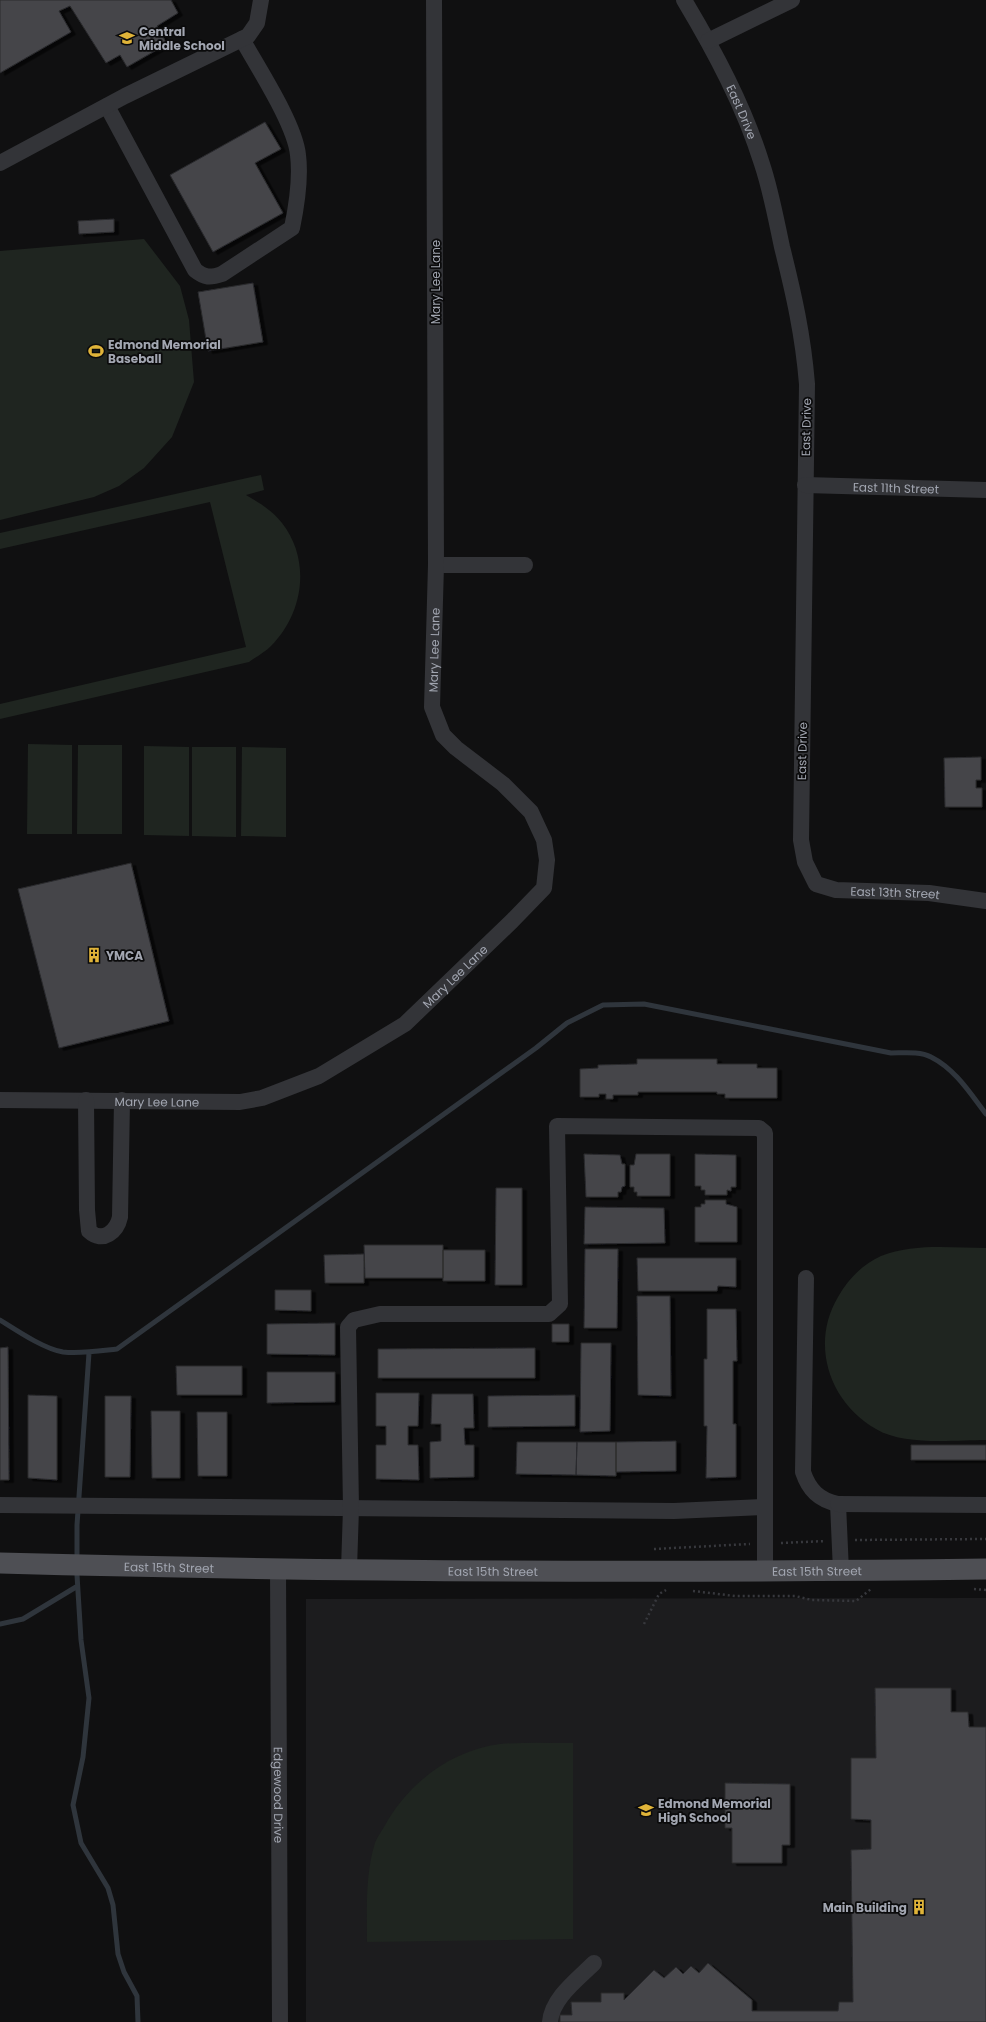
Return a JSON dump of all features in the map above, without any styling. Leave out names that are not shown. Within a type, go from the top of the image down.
[{"type":"main road","name":"East 15th Street","points":[[0,1563],[349,1569],[842,1571],[986,1569]]},
{"type":"street","points":[[0,163],[107,106],[248,36],[257,23],[261,0]]},
{"type":"street","name":"Mary Lee Lane","points":[[0,1100],[240,1102],[262,1098],[319,1076],[404,1024],[512,921],[544,888],[547,860],[544,840],[531,812],[503,784],[456,748],[443,735],[432,707],[436,565],[434,0]]},
{"type":"street","name":"East Drive","points":[[684,0],[708,41],[744,114],[762,164],[796,299],[803,340],[807,384],[801,840],[805,862],[811,875]]},
{"type":"street","points":[[708,41],[792,0]]},
{"type":"street","points":[[107,106],[195,270],[203,276],[212,277],[222,274],[292,228],[298,202],[298,154],[290,127],[242,39]]},
{"type":"street","name":"East 11th Street","points":[[805,486],[986,490]]},
{"type":"street","points":[[436,565],[525,565]]},
{"type":"street","name":"East 13th Street","points":[[811,875],[816,884],[836,890],[929,893],[986,901]]},
{"type":"street","points":[[86,1100],[87,1210],[89,1231],[93,1235],[104,1237],[112,1233],[118,1226],[120,1217],[122,1100]]},
{"type":"street","points":[[349,1569],[351,1508],[348,1327],[354,1320],[380,1314],[549,1314],[560,1304],[557,1126],[759,1128],[765,1133],[763,1507],[765,1571]]},
{"type":"street","points":[[806,1278],[803,1472],[812,1491],[824,1501],[838,1504],[986,1504]]},
{"type":"street","points":[[838,1504],[842,1571]]},
{"type":"street","points":[[0,1505],[674,1511],[763,1507]]},
{"type":"street","name":"Edgewood Drive","points":[[278,1568],[280,2022]]},
{"type":"street","points":[[550,2022],[551,2012],[566,1990],[594,1963]]},
{"type":"path","points":[[654,1549],[840,1540],[986,1539]]},
{"type":"path","points":[[644,1624],[659,1594],[672,1588]]},
{"type":"path","points":[[690,1591],[734,1596],[795,1596],[812,1600],[856,1601],[870,1590],[878,1588]]},
{"type":"path","points":[[967,1588],[986,1590]]},
{"type":"shaded area","name":"Edmond Memorial Baseball","points":[[144,239],[180,286],[189,320],[194,382],[172,437],[144,468],[119,486],[94,497],[0,520],[0,251]]},
{"type":"shaded area","points":[[261,475],[264,490],[246,495],[270,511],[282,523],[291,538],[297,553],[300,569],[300,586],[297,602],[291,618],[282,633],[271,646],[249,662],[0,719],[0,704],[246,647],[210,502],[0,549],[0,533]]},
{"type":"shaded area","points":[[28,744],[72,745],[72,834],[27,834]]},
{"type":"shaded area","points":[[78,745],[122,745],[122,834],[77,834]]},
{"type":"shaded area","points":[[144,746],[189,747],[189,836],[144,835]]},
{"type":"shaded area","points":[[192,747],[236,747],[236,837],[192,836]]},
{"type":"shaded area","points":[[242,747],[286,748],[286,837],[241,836]]},
{"type":"shaded area","points":[[933,1247],[986,1248],[986,1440],[915,1440],[900,1438],[876,1429],[860,1418],[846,1404],[836,1388],[829,1370],[825,1352],[826,1334],[830,1315],[842,1290],[851,1278],[868,1263],[881,1256],[894,1252],[907,1249]]},
{"type":"shaded area","name":"Edmond Memorial High School","points":[[986,1598],[986,2022],[306,2022],[306,1599]]},
{"type":"shaded area","points":[[509,1743],[573,1743],[573,1939],[367,1942],[368,1880],[375,1843],[394,1811],[418,1783],[432,1772],[464,1753],[482,1748]]},
{"type":"building","name":"Central Middle School","points":[[0,0],[171,0],[178,13],[157,26],[167,44],[127,67],[120,55],[106,63],[70,6],[59,11],[71,32],[0,73]]},
{"type":"building","points":[[265,122],[281,149],[255,163],[283,213],[213,252],[170,175]]},
{"type":"building","points":[[114,219],[114,232],[79,234],[78,221]]},
{"type":"building","points":[[253,283],[263,342],[208,351],[198,292]]},
{"type":"building","points":[[981,757],[981,780],[976,780],[976,788],[982,788],[982,807],[945,807],[944,758]]},
{"type":"building","name":"YMCA","points":[[131,863],[169,1021],[59,1048],[18,889]]},
{"type":"building","points":[[637,1059],[717,1059],[717,1064],[757,1064],[757,1068],[777,1068],[777,1098],[725,1098],[725,1094],[717,1094],[717,1092],[638,1092],[638,1095],[613,1095],[613,1099],[606,1099],[606,1094],[599,1094],[599,1097],[580,1097],[580,1069],[598,1068],[598,1065],[637,1064]]},
{"type":"building","points":[[584,1154],[620,1155],[622,1164],[625,1164],[625,1186],[622,1187],[621,1192],[618,1192],[618,1197],[586,1197]]},
{"type":"building","points":[[636,1154],[670,1154],[670,1196],[637,1196],[637,1192],[634,1192],[634,1187],[630,1187],[630,1165],[634,1165]]},
{"type":"building","points":[[695,1154],[736,1155],[736,1187],[731,1187],[731,1191],[727,1190],[727,1195],[705,1195],[705,1190],[701,1190],[701,1186],[695,1186]]},
{"type":"building","points":[[496,1188],[522,1188],[522,1285],[495,1285]]},
{"type":"building","points":[[705,1200],[726,1200],[726,1204],[737,1207],[737,1242],[695,1242],[695,1207],[701,1207],[701,1204],[705,1204]]},
{"type":"building","points":[[585,1207],[664,1208],[665,1243],[584,1244]]},
{"type":"building","points":[[364,1245],[443,1245],[443,1278],[365,1278]]},
{"type":"building","points":[[585,1249],[618,1249],[617,1328],[584,1328]]},
{"type":"building","points":[[443,1250],[485,1250],[485,1281],[443,1281]]},
{"type":"building","points":[[364,1254],[364,1283],[325,1283],[324,1255]]},
{"type":"building","points":[[637,1258],[736,1258],[736,1287],[718,1286],[717,1291],[638,1291]]},
{"type":"building","points":[[275,1290],[311,1290],[311,1311],[275,1310]]},
{"type":"building","points":[[637,1296],[670,1296],[671,1396],[638,1395]]},
{"type":"building","points":[[707,1309],[736,1309],[737,1361],[733,1361],[733,1424],[736,1424],[736,1477],[706,1478],[707,1426],[704,1426],[704,1359],[707,1359]]},
{"type":"building","points":[[335,1323],[335,1355],[267,1354],[267,1324]]},
{"type":"building","points":[[552,1324],[569,1324],[569,1342],[552,1342]]},
{"type":"building","points":[[581,1343],[611,1343],[610,1431],[580,1432]]},
{"type":"building","points":[[8,1347],[9,1480],[0,1480],[0,1348]]},
{"type":"building","points":[[535,1348],[535,1378],[378,1378],[378,1349]]},
{"type":"building","points":[[176,1366],[242,1366],[242,1395],[177,1395]]},
{"type":"building","points":[[267,1372],[335,1372],[335,1402],[267,1403]]},
{"type":"building","points":[[376,1393],[419,1393],[418,1426],[408,1426],[408,1445],[418,1445],[419,1480],[376,1479],[376,1445],[386,1445],[386,1426],[376,1426]]},
{"type":"building","points":[[432,1394],[473,1394],[474,1428],[464,1428],[465,1445],[474,1445],[474,1477],[430,1478],[430,1442],[441,1441],[441,1424],[431,1424]]},
{"type":"building","points":[[28,1395],[57,1396],[57,1480],[28,1478]]},
{"type":"building","points":[[575,1395],[575,1426],[488,1427],[488,1396]]},
{"type":"building","points":[[105,1396],[131,1396],[130,1477],[105,1477]]},
{"type":"building","points":[[151,1411],[180,1411],[180,1478],[152,1478]]},
{"type":"building","points":[[197,1412],[227,1412],[227,1476],[198,1476]]},
{"type":"building","points":[[676,1441],[676,1471],[616,1472],[616,1442]]},
{"type":"building","points":[[517,1442],[577,1442],[576,1475],[516,1474]]},
{"type":"building","points":[[577,1442],[616,1442],[616,1476],[576,1475]]},
{"type":"building","points":[[911,1445],[986,1445],[986,1460],[911,1460]]},
{"type":"building","name":"Main Building","points":[[875,1688],[951,1688],[951,1712],[968,1712],[969,1727],[986,1727],[986,2022],[560,2022],[560,2015],[572,2015],[571,2002],[601,2002],[601,1993],[624,1993],[624,2000],[654,1970],[664,1978],[676,1967],[683,1974],[691,1966],[699,1973],[708,1963],[752,2000],[752,2011],[838,2011],[839,2002],[853,2002],[851,1850],[871,1849],[871,1820],[851,1819],[851,1758],[876,1758]]},
{"type":"building","points":[[725,1783],[790,1784],[790,1845],[782,1845],[782,1863],[732,1863],[732,1828],[725,1828]]},
{"type":"waterway","points":[[0,1320],[30,1339],[47,1347],[63,1352],[76,1353],[117,1349],[536,1048],[567,1023],[603,1005],[644,1004],[891,1053],[927,1055],[940,1062],[955,1075],[986,1114]]},
{"type":"waterway","points":[[77,1554],[77,1525],[89,1353]]},
{"type":"waterway","points":[[77,1575],[81,1640],[89,1698],[83,1757],[73,1805],[81,1843],[108,1888],[113,1905],[118,1954],[124,1972],[137,1996],[138,2022]]},
{"type":"waterway","points":[[0,1624],[23,1619],[76,1587]]},
{"type":"place","name":"Central Middle School","points":[[127,38]]},
{"type":"place","name":"Edmond Memorial Baseball","points":[[96,351]]},
{"type":"place","name":"YMCA","points":[[94,955]]},
{"type":"place","name":"Edmond Memorial High School","points":[[646,1810]]},
{"type":"place","name":"Main Building","points":[[919,1907]]}]
